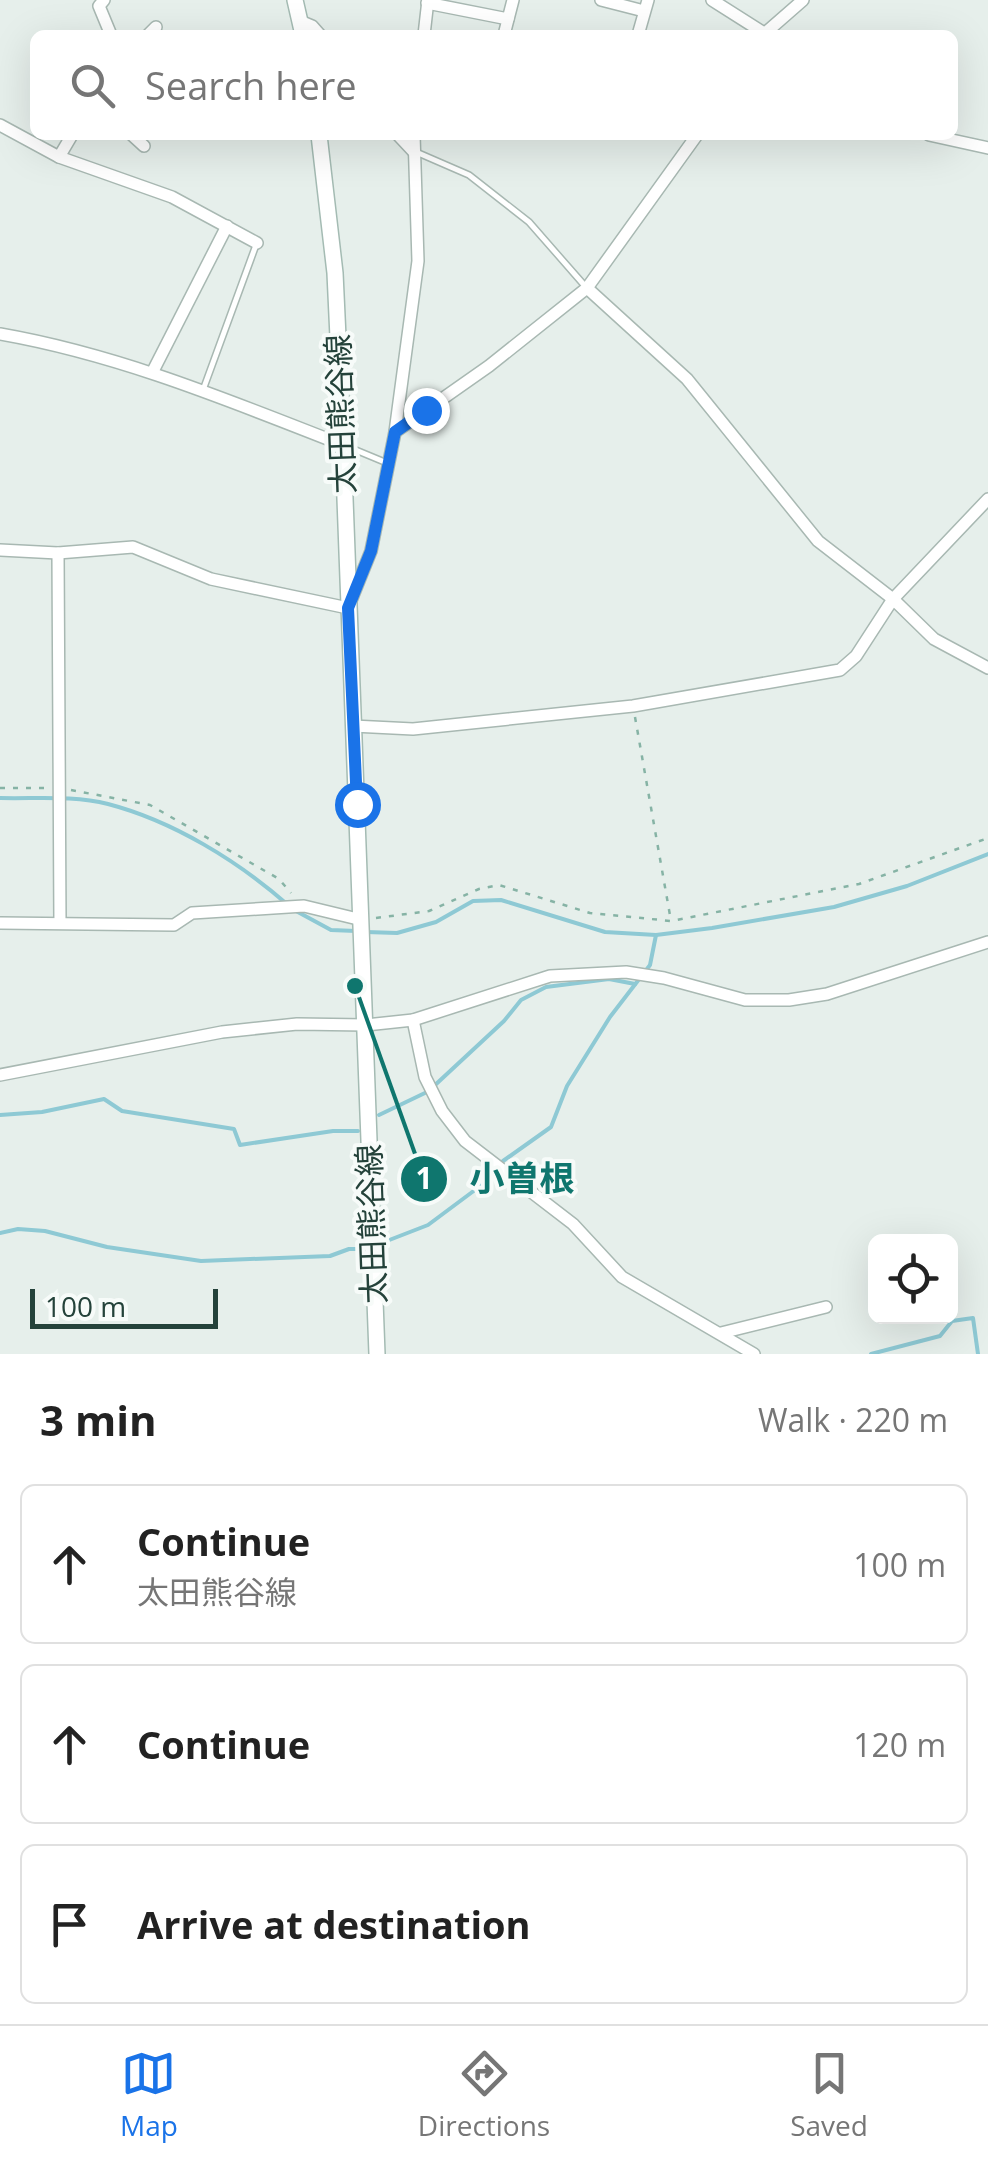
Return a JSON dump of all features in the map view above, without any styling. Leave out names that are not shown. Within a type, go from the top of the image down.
[{"type":"main road","points":[[295,0],[302,28]]},
{"type":"main road","name":"太田熊谷線","points":[[321,140],[335,273],[344,445],[377,1354]]},
{"type":"street","points":[[104,0],[98,6],[109,30]]},
{"type":"street","points":[[505,30],[512,0]]},
{"type":"street","points":[[600,0],[646,5],[639,30]]},
{"type":"street","points":[[712,0],[759,30]]},
{"type":"street","points":[[770,30],[804,0]]},
{"type":"street","points":[[424,30],[427,2],[508,19]]},
{"type":"street","points":[[0,125],[59,157],[172,197],[257,242]]},
{"type":"street","points":[[59,157],[69,140]]},
{"type":"street","points":[[137,140],[144,146]]},
{"type":"street","points":[[403,140],[413,151]]},
{"type":"street","points":[[0,550],[58,553],[133,548],[211,579],[348,608],[371,551],[395,432],[418,261],[414,140]]},
{"type":"street","points":[[395,432],[489,366],[587,288],[693,140]]},
{"type":"street","points":[[952,140],[988,148]]},
{"type":"street","points":[[153,372],[227,226]]},
{"type":"street","points":[[587,288],[687,379],[818,540],[894,599],[934,639],[988,668]]},
{"type":"street","points":[[0,334],[60,344],[153,372],[344,445]]},
{"type":"street","points":[[354,726],[413,729],[633,706],[840,670],[856,656],[894,599],[988,499]]},
{"type":"street","points":[[58,553],[60,923]]},
{"type":"street","points":[[0,923],[174,924],[192,913],[304,906],[363,928]]},
{"type":"street","points":[[0,1075],[222,1032],[297,1024],[366,1026],[413,1020],[550,976],[633,974],[745,1000],[789,1000],[826,994],[988,942]]},
{"type":"street","points":[[413,1020],[427,1081],[465,1141],[573,1224],[622,1277],[754,1354]]},
{"type":"street","points":[[721,1333],[826,1307]]},
{"type":"lane","points":[[413,151],[470,174],[530,222],[587,288]]},
{"type":"lane","points":[[203,390],[257,242]]},
{"type":"lane","points":[[344,445],[389,464]]},
{"type":"path","points":[[633,706],[671,920]]},
{"type":"path","points":[[0,788],[60,788],[150,805],[278,880],[304,906]]},
{"type":"path","points":[[363,928],[430,912],[479,889],[498,885],[590,913],[671,920],[859,884],[988,838]]},
{"type":"waterway","points":[[0,798],[81,799],[132,811],[204,844],[288,905]]},
{"type":"waterway","points":[[366,932],[397,933],[436,922],[473,901],[501,900],[605,932],[656,935],[712,928],[834,907],[907,886],[988,854]]},
{"type":"waterway","points":[[296,911],[331,930],[356,931]]},
{"type":"waterway","points":[[379,1244],[428,1225],[487,1181],[503,1161],[551,1127],[567,1086],[610,1017],[650,965],[656,935]]},
{"type":"waterway","points":[[434,1086],[521,1000],[546,987],[609,979],[635,984]]},
{"type":"waterway","points":[[379,1115],[427,1092]]},
{"type":"waterway","points":[[0,1115],[42,1112],[104,1099],[122,1111],[234,1129],[240,1145],[358,1131]]},
{"type":"waterway","points":[[0,1233],[18,1229],[45,1231],[107,1247],[201,1261],[330,1256],[349,1249],[364,1249]]},
{"type":"waterway","points":[[871,1354],[940,1336],[952,1321],[973,1318],[978,1354]]},
{"type":"place","name":"小曽根","points":[[355,986]]},
{"type":"route","points":[[357,804],[348,608],[371,551],[395,432],[426,410]]}]
